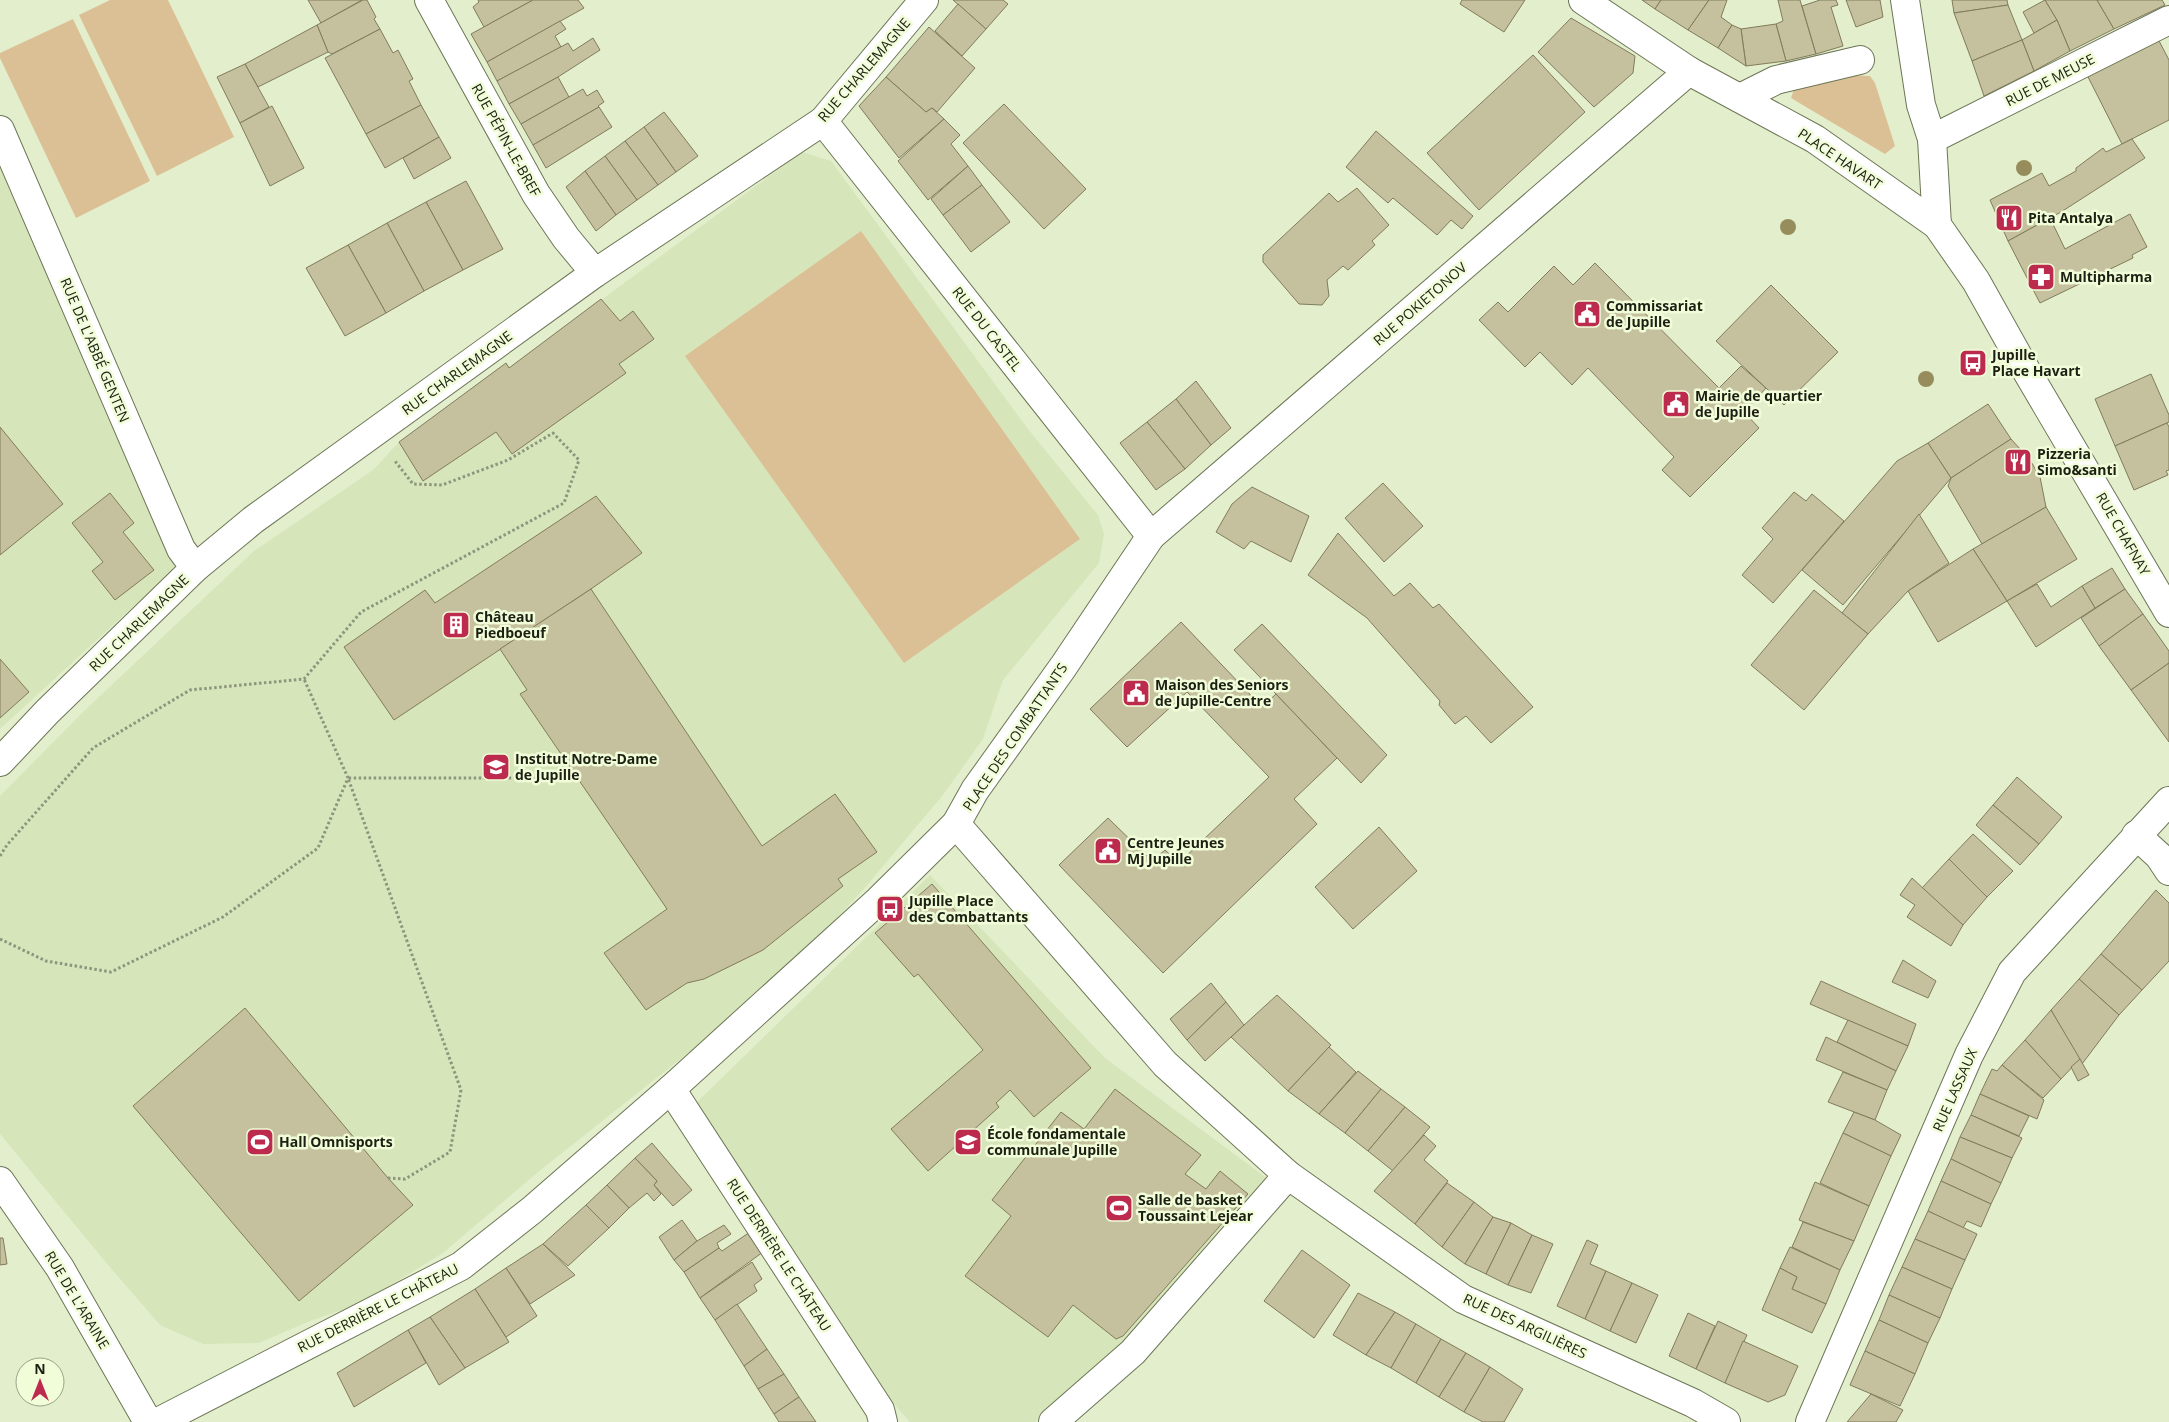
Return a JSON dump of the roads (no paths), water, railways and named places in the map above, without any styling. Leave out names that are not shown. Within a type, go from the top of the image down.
[{"type":"street","name":"RUE PÉPIN-LE-BREF","points":[[429,0],[536,194],[566,238],[595,273]]},
{"type":"street","name":"RUE CHARLEMAGNE","points":[[0,762],[47,712],[195,568],[253,520],[595,273],[823,120],[924,0]]},
{"type":"street","points":[[1583,0],[1689,71],[1740,98],[1776,80],[1860,60]]},
{"type":"street","points":[[1905,0],[1921,105],[1932,140],[1937,225]]},
{"type":"street","name":"RUE DE MEUSE","points":[[1932,140],[2169,20]]},
{"type":"street","name":"RUE POKIETONOV","points":[[1151,536],[1689,71]]},
{"type":"street","name":"PLACE HAVART","points":[[1740,98],[1816,140],[1937,225]]},
{"type":"street","name":"RUE DU CASTEL","points":[[823,120],[1151,536]]},
{"type":"street","name":"RUE DE L'ABBÉ GENTEN","points":[[0,130],[182,549],[195,568]]},
{"type":"street","name":"RUE CHAFNAY","points":[[1937,225],[1976,281],[2023,365],[2169,612]]},
{"type":"street","name":"PLACE DES COMBATTANTS","points":[[1151,536],[1063,667],[975,790],[956,824],[1165,1064]]},
{"type":"street","name":"RUE LASSAUX","points":[[1810,1422],[1969,1055],[2012,972],[2136,835],[2169,802]]},
{"type":"street","name":"RUE DERRIÈRE LE CHÂTEAU","points":[[158,1422],[461,1266],[532,1210],[671,1090],[879,900],[956,824]]},
{"type":"street","points":[[2136,835],[2159,856],[2169,871]]},
{"type":"street","name":"RUE DES ARGILIÈRES","points":[[1165,1064],[1288,1174],[1463,1299],[1693,1403],[1726,1422]]},
{"type":"street","name":"RUE DERRIÈRE LE CHÂTEAU","points":[[671,1090],[880,1410],[883,1422]]},
{"type":"street","points":[[1053,1422],[1133,1352],[1288,1174]]},
{"type":"street","name":"RUE DE L'ARAINE","points":[[0,1181],[60,1268],[148,1422]]},
{"type":"place","name":"Pita Antalya","points":[[2009,218]]},
{"type":"place","name":"Multipharma","points":[[2041,277]]},
{"type":"place","name":"Commissariat de Jupille","points":[[1587,314]]},
{"type":"place","name":"Jupille Place Havart","points":[[1973,363]]},
{"type":"place","name":"Mairie de quartier de Jupille","points":[[1676,404]]},
{"type":"place","name":"Pizzeria Simo&santi","points":[[2018,462]]},
{"type":"place","name":"Château Piedboeuf","points":[[456,625]]},
{"type":"place","name":"Maison des Seniors de Jupille-Centre","points":[[1136,693]]},
{"type":"place","name":"Institut Notre-Dame de Jupille","points":[[496,767]]},
{"type":"place","name":"Centre Jeunes Mj Jupille","points":[[1108,851]]},
{"type":"place","name":"Jupille Place des Combattants","points":[[890,909]]},
{"type":"place","name":"Hall Omnisports","points":[[260,1142]]},
{"type":"place","name":"École fondamentale communale Jupille","points":[[968,1142]]},
{"type":"place","name":"Salle de basket Toussaint Lejear","points":[[1119,1208]]}]
